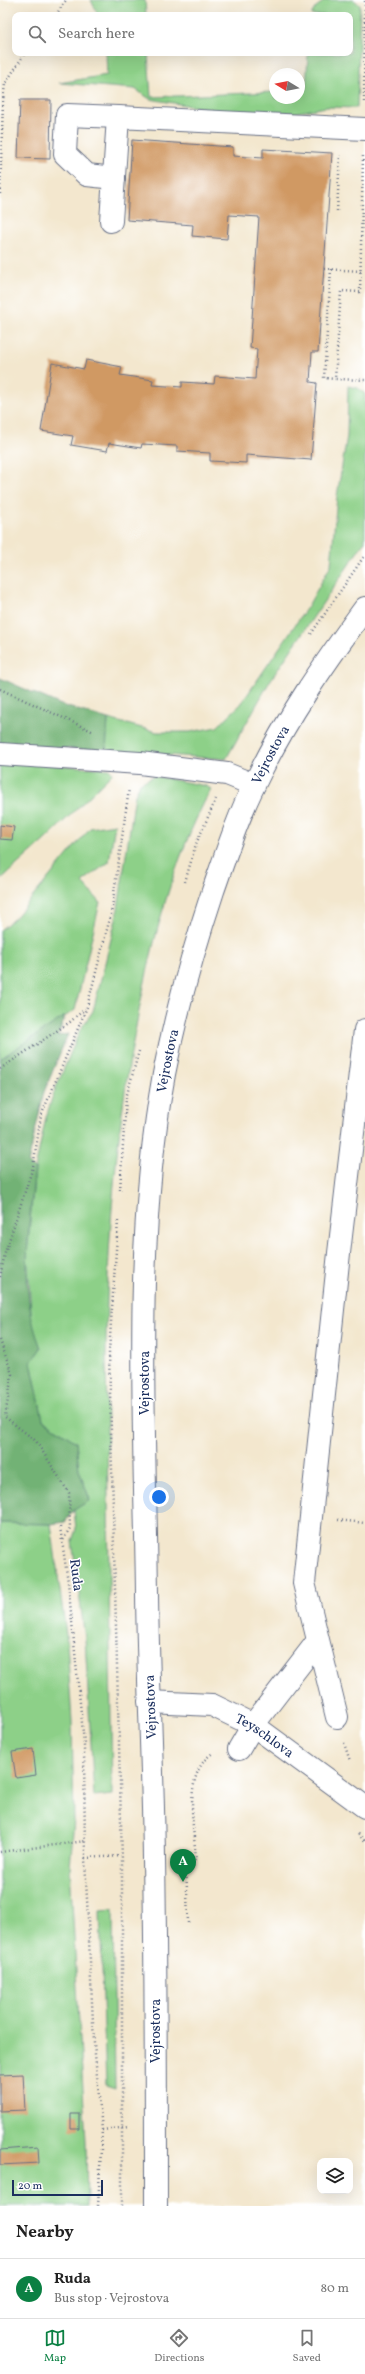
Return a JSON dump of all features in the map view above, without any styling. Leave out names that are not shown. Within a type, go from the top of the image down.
[{"type":"street","points":[[114,178],[87,175],[65,154],[67,115],[365,129]]},
{"type":"street","points":[[111,221],[118,117]]},
{"type":"street","name":"Vejrostova","points":[[156,2206],[154,1861],[149,1702],[144,1318],[147,1232],[153,1154],[164,1076],[180,1001],[221,868],[254,785],[286,724],[322,667],[365,608]]},
{"type":"street","points":[[0,754],[140,763],[227,774],[254,785]]},
{"type":"street","points":[[336,1717],[304,1583],[338,1260],[365,1030]]},
{"type":"street","points":[[239,1749],[253,1725],[317,1642]]},
{"type":"street","name":"Teyschlova","points":[[149,1702],[212,1705],[253,1725],[365,1807]]},
{"type":"path","points":[[58,12],[66,0]]},
{"type":"path","points":[[364,106],[365,0]]},
{"type":"path","points":[[0,194],[3,101],[5,84],[23,56]]},
{"type":"path","points":[[337,212],[341,151]]},
{"type":"path","points":[[335,379],[341,291],[360,292],[363,250],[363,152]]},
{"type":"path","points":[[324,269],[361,271]]},
{"type":"path","points":[[331,269],[324,378],[365,380]]},
{"type":"path","points":[[0,689],[100,735]]},
{"type":"path","points":[[0,1277],[5,1253],[32,1168],[41,1116],[49,1092],[87,1007],[111,914],[129,790],[140,763]]},
{"type":"path","points":[[0,1069],[70,1022],[87,1007]]},
{"type":"path","points":[[0,1340],[12,1374],[5,1417]]},
{"type":"path","points":[[0,1418],[5,1417],[36,1441],[69,1493],[70,1528],[62,1542]]},
{"type":"path","name":"Ruda","points":[[60,1527],[68,1582],[84,1743],[86,1858],[94,2043],[102,2130],[98,2206]]},
{"type":"path","points":[[188,1923],[186,1860],[196,1860],[192,1783],[203,1760],[213,1753],[239,1749]]},
{"type":"path","points":[[354,1830],[365,1840]]},
{"type":"path","points":[[0,1852],[86,1841]]},
{"type":"path","points":[[86,1858],[121,1856]]},
{"type":"green space","points":[[91,0],[145,0],[146,12],[97,12]]},
{"type":"green space","points":[[326,0],[354,0],[360,5],[357,108],[326,107],[294,113],[220,111],[150,99],[135,89],[59,83],[107,75],[106,56],[148,56],[151,97],[269,92],[269,104],[305,104],[308,56],[353,56],[353,12],[313,12],[316,7]]},
{"type":"green space","points":[[348,386],[358,388],[365,394],[365,541],[270,681],[226,759],[106,751],[108,719],[157,732],[190,732],[217,727],[241,704],[308,606],[331,565],[337,496],[347,436]]},
{"type":"green space","points":[[0,678],[61,705],[108,719],[106,751],[0,744]]},
{"type":"green space","points":[[0,761],[110,769],[112,774],[47,838],[0,880]]},
{"type":"green space","points":[[154,776],[206,786],[211,789],[175,871],[150,958],[130,1058],[118,1141],[108,1268],[106,1353],[112,1795],[94,1797],[85,1639],[72,1541],[76,1529],[74,1510],[90,1500],[79,1470],[76,1442],[43,1420],[31,1362],[41,1348],[32,1326],[27,1253],[35,1169],[46,1117],[53,1095],[80,1030],[93,1011],[117,915],[135,795],[140,783]]},
{"type":"green space","points":[[115,824],[109,862],[82,882],[100,902],[75,1010],[0,1059],[0,930],[16,917],[90,828]]},
{"type":"green space","points":[[65,1016],[58,1036],[68,1034],[44,1092],[28,1163],[35,1169],[28,1237],[27,1282],[34,1327],[41,1348],[31,1362],[43,1420],[76,1442],[79,1470],[90,1500],[74,1510],[65,1522],[51,1524],[0,1523],[0,1059]]},
{"type":"green space","points":[[0,1523],[51,1524],[67,1642],[72,1722],[74,1820],[70,1868],[86,2141],[87,2206],[0,2206]]},
{"type":"green space","points":[[113,1910],[115,2089],[106,2086],[100,1911]]},
{"type":"building","points":[[20,100],[51,100],[50,159],[18,158]]},
{"type":"building","points":[[132,140],[233,147],[233,156],[263,158],[263,149],[332,153],[318,352],[312,352],[310,382],[317,383],[311,460],[246,455],[246,463],[210,461],[210,453],[177,451],[177,446],[142,444],[141,448],[109,443],[107,451],[71,445],[73,436],[41,431],[52,363],[84,369],[86,360],[122,367],[120,375],[153,380],[152,385],[182,387],[182,382],[214,384],[215,376],[255,379],[257,349],[250,348],[259,217],[229,215],[227,239],[192,236],[193,225],[127,220]]},
{"type":"building","points":[[0,825],[14,827],[12,840],[0,839]]},
{"type":"building","points":[[33,1749],[36,1775],[16,1778],[12,1752]]},
{"type":"building","points":[[23,2074],[25,2110],[0,2111],[0,2075]]},
{"type":"building","points":[[71,2114],[79,2114],[79,2129],[71,2129]]},
{"type":"building","points":[[38,2147],[39,2163],[0,2165],[0,2150]]},
{"type":"place","name":"Ruda","points":[[183,1882]]}]
